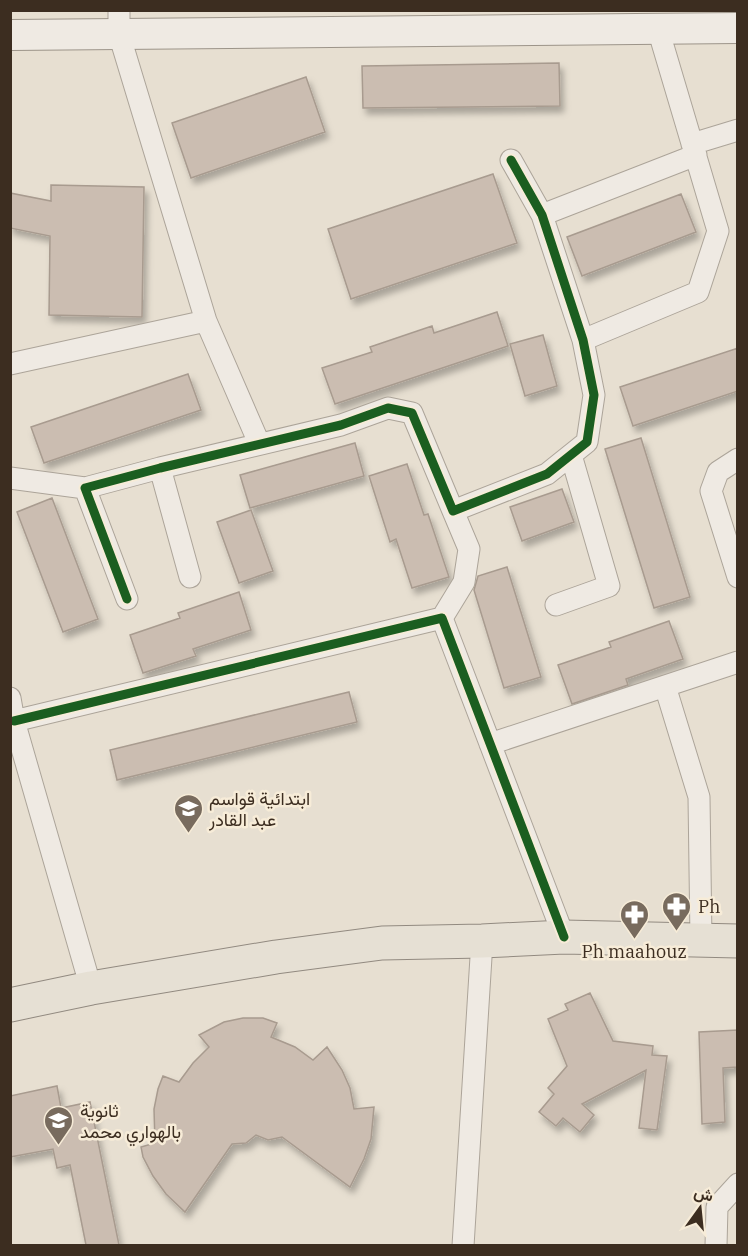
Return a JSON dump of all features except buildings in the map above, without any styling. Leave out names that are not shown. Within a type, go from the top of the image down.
[{"type":"main road","points":[[10,1005],[91,988],[276,957],[382,943],[564,937],[738,941]]},
{"type":"street","points":[[10,35],[119,22],[628,20],[658,29],[738,28]]},
{"type":"street","points":[[119,22],[206,321],[258,443]]},
{"type":"street","points":[[583,340],[698,292],[718,231],[658,29]]},
{"type":"street","points":[[542,215],[738,130]]},
{"type":"street","points":[[453,511],[547,474],[587,442],[594,394],[583,340],[542,215],[511,160]]},
{"type":"street","points":[[10,364],[206,321]]},
{"type":"street","points":[[10,478],[84,488],[258,443],[341,425],[388,408],[412,413],[469,549],[464,582],[442,618],[14,721]]},
{"type":"street","points":[[556,604],[609,586],[571,455]]},
{"type":"street","points":[[738,459],[718,471],[711,491],[738,577]]},
{"type":"street","points":[[160,468],[190,577]]},
{"type":"street","points":[[84,488],[127,599]]},
{"type":"street","points":[[442,618],[564,937]]},
{"type":"street","points":[[490,744],[738,662]]},
{"type":"street","points":[[665,686],[699,797],[701,940]]},
{"type":"street","points":[[10,698],[14,721],[91,988]]},
{"type":"street","points":[[463,1245],[482,941]]},
{"type":"street","points":[[716,1245],[717,1208],[738,1184]]},
{"type":"cycle path","points":[[127,599],[85,488],[341,425],[388,408],[412,413],[453,511],[547,474],[587,442],[594,395],[583,340],[542,215],[511,160]]},
{"type":"cycle path","points":[[14,721],[442,618],[564,937]]},
{"type":"place","name":"ابتدائية قواسم عبد القادر","points":[[188,834]]},
{"type":"place","name":"Ph","points":[[677,932]]},
{"type":"place","name":"Ph maahouz","points":[[634,940]]},
{"type":"place","name":"ثانوية بالهواري محمد","points":[[59,1146]]}]
